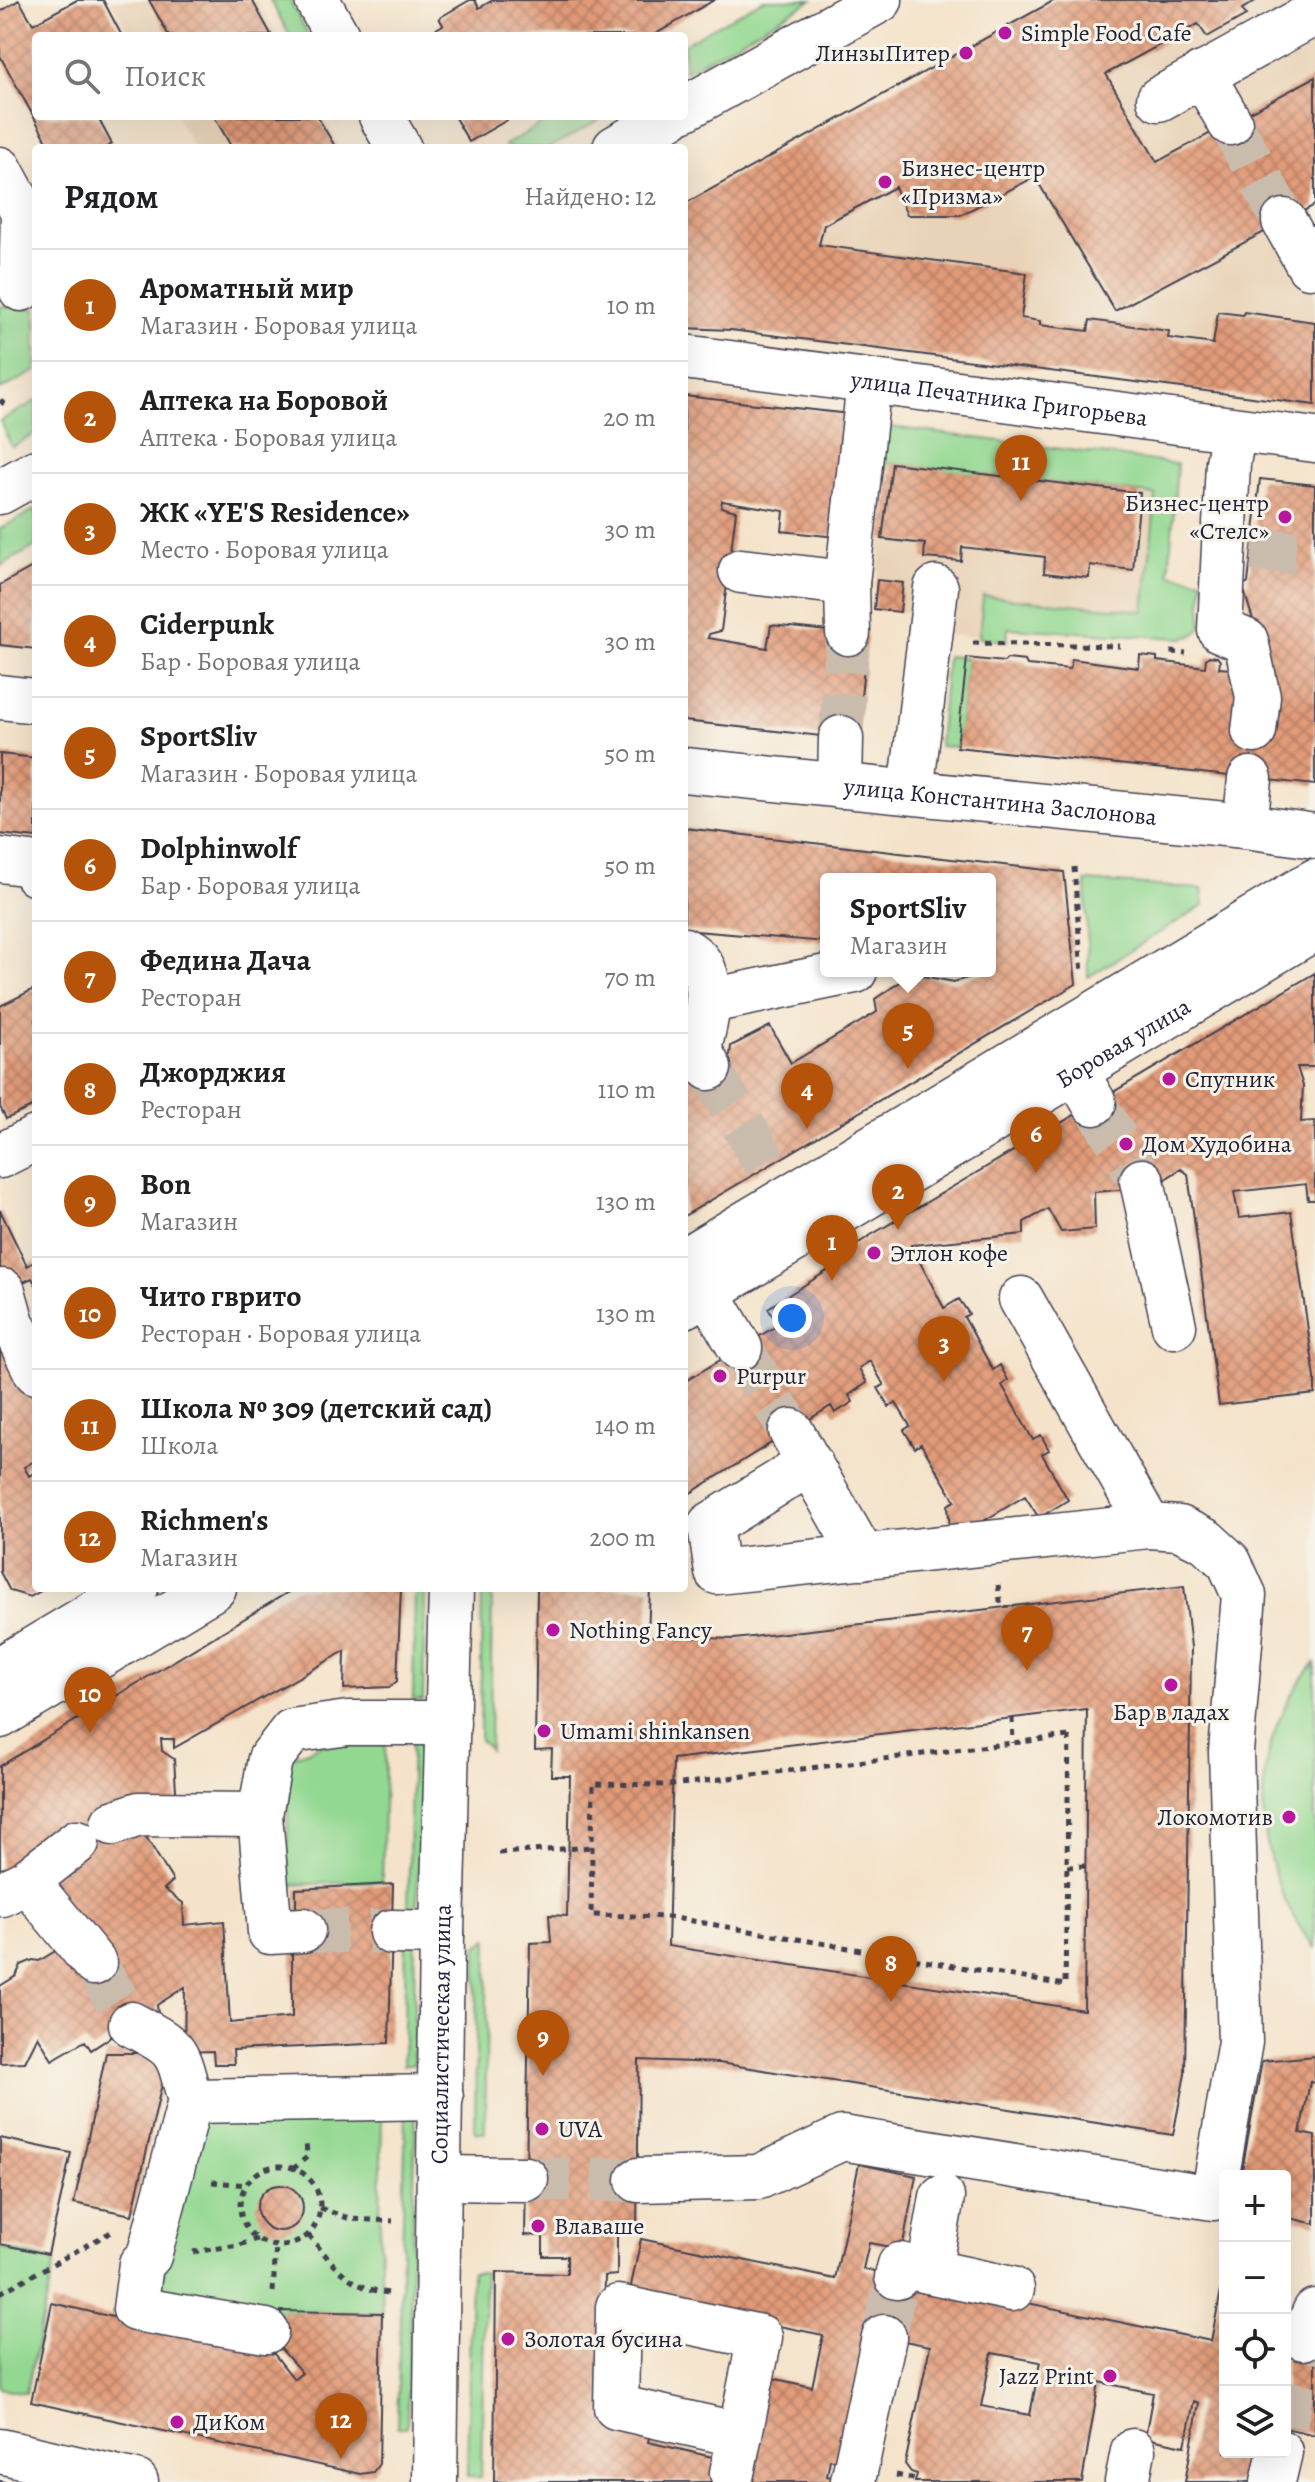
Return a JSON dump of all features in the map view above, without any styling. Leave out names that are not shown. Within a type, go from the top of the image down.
[{"type":"street","points":[[688,107],[880,0]]},
{"type":"street","points":[[1159,99],[1315,13]]},
{"type":"street","points":[[1202,74],[1230,123]]},
{"type":"street","points":[[383,120],[397,144]]},
{"type":"street","points":[[622,144],[665,120]]},
{"type":"street","points":[[0,169],[23,212],[19,289]]},
{"type":"street","points":[[1284,221],[1309,266],[1315,263]]},
{"type":"street","name":"улица Печатника Григорьева","points":[[688,358],[1315,440]]},
{"type":"street","points":[[848,633],[847,583],[869,382]]},
{"type":"street","points":[[1234,430],[1228,463],[1237,548],[1220,630],[1246,641],[1258,697],[1254,731]]},
{"type":"street","points":[[0,492],[32,474]]},
{"type":"street","points":[[741,571],[847,583]]},
{"type":"street","points":[[911,792],[936,588]]},
{"type":"street","points":[[0,697],[32,701]]},
{"type":"street","points":[[840,786],[841,738]]},
{"type":"street","name":"улица Константина Заслонова","points":[[688,770],[1245,826],[1315,836]]},
{"type":"street","points":[[1245,826],[1250,779]]},
{"type":"street","points":[[0,860],[32,866]]},
{"type":"street","name":"Боровая улица","points":[[1075,1070],[1315,881]]},
{"type":"street","name":"Боровая улица","points":[[691,1279],[786,1200],[1075,1070],[1315,928]]},
{"type":"street","points":[[688,953],[706,974],[710,1001],[697,1059]]},
{"type":"street","points":[[710,1001],[826,977]]},
{"type":"street","points":[[0,1156],[32,1140]]},
{"type":"street","points":[[1142,1181],[1174,1326]]},
{"type":"street","points":[[691,1279],[740,1348]]},
{"type":"street","points":[[3,1291],[12,1323],[32,1364]]},
{"type":"street","points":[[1021,1299],[1149,1526]]},
{"type":"street","points":[[638,2180],[759,2177],[842,2138],[1213,2198],[1240,2042],[1231,1752],[1244,1595],[1229,1562],[1206,1541],[1179,1528],[1149,1526],[863,1557],[717,1572],[710,1525],[800,1447],[863,1557]]},
{"type":"street","points":[[6,1681],[130,1592]]},
{"type":"street","points":[[6,1681],[205,1592]]},
{"type":"street","name":"Социалистическая улица","points":[[435,2482],[442,1933],[451,1592]]},
{"type":"street","points":[[303,1930],[270,1932],[260,1815],[270,1759],[292,1731],[348,1723],[448,1723]]},
{"type":"street","points":[[94,1963],[14,1888],[95,1832],[139,1814],[260,1815]]},
{"type":"street","points":[[391,1932],[442,1933]]},
{"type":"street","points":[[131,2024],[166,2043],[177,2055],[190,2101],[153,2241],[141,2264],[135,2309],[266,2331]]},
{"type":"street","points":[[190,2101],[441,2097]]},
{"type":"street","points":[[440,2178],[526,2179]]},
{"type":"street","points":[[942,2197],[913,2274],[1012,2289]]},
{"type":"street","points":[[853,2481],[884,2337]]},
{"type":"street","points":[[0,2451],[129,2481]]},
{"type":"street","points":[[1273,2482],[1279,2458]]},
{"type":"path","points":[[0,400],[6,406]]},
{"type":"path","points":[[991,645],[1120,646]]},
{"type":"path","points":[[1074,867],[1082,975]]},
{"type":"path","points":[[1012,1718],[1013,1743]]},
{"type":"path","points":[[1069,1736],[1065,1985],[669,1917],[591,1915],[593,1847],[593,1784],[672,1785],[1069,1736]]},
{"type":"path","points":[[499,1853],[593,1847]]},
{"type":"path","points":[[1067,1867],[1085,1866]]},
{"type":"path","points":[[874,1978],[875,1952]]},
{"type":"path","points":[[286,2166],[301,2172],[318,2191],[320,2208],[308,2235],[284,2245],[270,2244],[258,2239],[244,2221],[241,2199],[251,2179],[263,2170],[286,2166]]},
{"type":"path","points":[[320,2208],[350,2219],[393,2221]]},
{"type":"path","points":[[0,2293],[127,2223],[153,2241],[239,2245],[258,2239]]},
{"type":"path","points":[[308,2235],[350,2282],[392,2293]]},
{"type":"shaded area","points":[[111,0],[257,0],[275,32],[129,32]]},
{"type":"shaded area","name":"Бизнес-центр «Призма»","points":[[1055,0],[1315,0],[1315,405],[731,330],[745,172]]},
{"type":"shaded area","points":[[178,120],[324,120],[338,144],[192,144]]},
{"type":"shaded area","points":[[883,426],[1171,464],[1157,612],[983,596],[979,638],[913,632],[916,613],[900,612],[903,583],[877,580],[882,539],[871,538]]},
{"type":"green space","points":[[270,0],[289,0],[307,32],[288,32]]},
{"type":"green space","points":[[763,0],[812,0],[688,70],[688,42]]},
{"type":"green space","points":[[549,120],[599,120],[556,144],[507,144]]},
{"type":"green space","points":[[0,306],[32,309],[32,373],[0,390]]},
{"type":"green space","points":[[32,403],[32,435],[12,447],[0,421]]},
{"type":"green space","points":[[883,426],[1177,464],[1169,574],[1203,580],[1201,629],[1192,636],[1182,638],[1008,628],[1007,641],[979,638],[983,596],[1144,611],[1156,495],[886,463],[876,538],[871,538]]},
{"type":"green space","points":[[32,511],[32,548],[0,566],[0,529]]},
{"type":"green space","points":[[947,656],[967,658],[957,747],[939,746]]},
{"type":"green space","points":[[1086,881],[1202,889],[1204,905],[1088,977]]},
{"type":"green space","points":[[415,1592],[425,1592],[423,1700],[413,1700]]},
{"type":"green space","points":[[482,1592],[492,1592],[490,1750],[480,1740]]},
{"type":"green space","name":"Локомотив","points":[[1315,1663],[1315,1948],[1293,1916],[1277,1881],[1267,1843],[1263,1805],[1266,1767],[1275,1730],[1292,1695]]},
{"type":"green space","points":[[361,1728],[386,1728],[382,1881],[288,1885],[288,1759]]},
{"type":"green space","points":[[412,1733],[421,1734],[417,1912],[408,1912]]},
{"type":"green space","points":[[488,1939],[485,2133],[475,2132],[477,1947]]},
{"type":"green space","points":[[406,1940],[415,1940],[413,2065],[403,2065]]},
{"type":"green space","points":[[406,2112],[416,2112],[407,2427],[397,2427]]},
{"type":"green space","points":[[382,2114],[382,2313],[272,2311],[158,2298],[198,2120]]},
{"type":"green space","points":[[0,2248],[55,2261],[26,2393],[0,2388]]},
{"type":"green space","points":[[471,2272],[485,2272],[481,2477],[467,2477]]},
{"type":"building","points":[[19,0],[33,24],[77,0],[103,0],[120,32],[32,32],[32,114],[0,56],[0,12]]},
{"type":"building","points":[[149,0],[252,0],[270,32],[167,32]]},
{"type":"building","points":[[470,0],[475,0],[479,8],[493,0],[714,0],[659,32],[431,32],[443,25],[439,18]]},
{"type":"building","name":"Бизнес-центр «Призма»","points":[[1055,0],[1257,0],[1242,9],[1246,15],[1207,37],[1198,24],[1106,74],[1157,162],[1315,77],[1315,205],[1115,311],[1035,177],[960,215],[907,215],[895,187],[824,225],[819,245],[1027,273],[1021,318],[1040,321],[1040,325],[1088,331],[1090,320],[1169,331],[1168,338],[1213,344],[1218,312],[1243,315],[1244,312],[1315,322],[1315,405],[731,330],[688,328],[688,202]]},
{"type":"building","points":[[35,120],[99,120],[112,144],[49,144]]},
{"type":"building","points":[[216,120],[319,120],[334,144],[230,144]]},
{"type":"building","points":[[456,120],[507,120],[469,142]]},
{"type":"building","points":[[688,396],[850,414],[835,537],[782,531],[784,511],[722,501],[721,507],[736,511],[721,631],[709,634],[708,638],[767,648],[771,625],[867,635],[857,740],[688,721]]},
{"type":"building","points":[[892,463],[1140,493],[1133,570],[1090,565],[1089,578],[1044,573],[1045,557],[962,547],[961,561],[924,558],[925,544],[882,539]]},
{"type":"building","points":[[1260,479],[1315,485],[1315,785],[957,747],[967,658],[1004,662],[1007,659],[1025,661],[1027,665],[1070,669],[1072,659],[1139,668],[1140,655],[1157,657],[1157,661],[1205,667],[1209,656],[1217,657],[1219,668],[1269,672],[1242,584],[1248,583]]},
{"type":"building","points":[[32,567],[32,649],[0,645],[0,585]]},
{"type":"building","points":[[877,580],[903,583],[900,612],[874,609]]},
{"type":"building","points":[[0,754],[32,758],[32,838],[0,834]]},
{"type":"building","points":[[688,828],[1064,872],[1076,984],[688,1214],[688,1070],[697,1075],[730,1055],[731,1046],[770,1026],[791,1063],[877,1012],[875,999],[908,977],[954,982],[970,977],[996,977],[996,873],[820,873],[820,941],[688,930]]},
{"type":"building","points":[[1315,973],[1315,1067],[1297,1067],[1303,1086],[1301,1122],[1315,1121],[1315,1200],[1308,1200],[1306,1184],[1234,1192],[1239,1218],[1291,1212],[1315,1394],[1219,1405],[1188,1174],[1181,1169],[1165,1179],[1155,1173],[1131,1189],[1094,1192],[1095,1229],[1061,1232],[1048,1209],[1024,1222],[1024,1234],[911,1245],[944,1308],[959,1299],[969,1314],[964,1317],[993,1370],[1000,1365],[1008,1380],[1002,1385],[1033,1440],[1041,1435],[1049,1450],[1042,1454],[1068,1500],[1039,1518],[1025,1496],[972,1528],[950,1529],[948,1505],[955,1501],[921,1444],[915,1448],[904,1430],[910,1426],[896,1403],[889,1407],[878,1388],[884,1385],[870,1361],[859,1368],[867,1383],[849,1395],[853,1402],[835,1413],[831,1406],[688,1495],[688,1380],[778,1325],[768,1308],[843,1261],[839,1256]]},
{"type":"building","points":[[32,990],[32,1107],[6,1119],[0,1107],[0,1006]]},
{"type":"building","points":[[0,1210],[27,1266],[32,1263],[32,1278],[0,1293]]},
{"type":"building","points":[[0,1333],[32,1395],[32,1462],[24,1467],[29,1476],[32,1474],[32,1592],[39,1592],[30,1597],[10,1591],[0,1572]]},
{"type":"building","points":[[1184,1586],[1191,1647],[1185,2074],[1173,2135],[719,2063],[639,2060],[637,2234],[617,2234],[617,2275],[605,2276],[602,2416],[651,2428],[648,2442],[721,2459],[767,2377],[812,2387],[823,2335],[629,2295],[641,2239],[835,2279],[859,2164],[916,2176],[902,2249],[869,2243],[863,2269],[1211,2341],[1219,2301],[1219,2458],[1256,2458],[1251,2482],[1185,2482],[1199,2403],[1194,2401],[1185,2446],[1145,2438],[1153,2393],[1099,2382],[1082,2482],[915,2482],[917,2474],[905,2464],[930,2346],[884,2337],[840,2462],[830,2459],[827,2476],[850,2482],[494,2482],[496,2272],[567,2274],[567,2256],[543,2256],[543,2236],[525,2235],[530,1943],[551,1942],[549,1915],[567,1916],[570,1776],[551,1776],[552,1749],[535,1750],[537,1592],[650,1592],[648,1636],[734,1639]],"holes":[[[1087,1709],[1084,2010],[668,1946],[673,1759]],[[992,2353],[1040,2362],[1030,2415],[981,2406]]]},
{"type":"building","points":[[288,1592],[401,1592],[397,1681],[390,1687],[344,1689],[345,1651],[174,1748],[174,1739],[161,1739],[162,1751],[174,1759],[177,1806],[140,1827],[173,1881],[164,1889],[183,1903],[184,1925],[224,1921],[230,2023],[292,2017],[296,1889],[393,1884],[389,2043],[233,2050],[234,2064],[214,2064],[213,2051],[184,2052],[185,1987],[157,2005],[158,2015],[131,2024],[91,2050],[85,2041],[52,2060],[38,2036],[25,2062],[0,2063],[0,1986],[16,1976],[21,1965],[39,1961],[65,1945],[0,1886],[0,1766]]},
{"type":"building","points":[[106,2053],[169,2053],[132,2215],[74,2203]]},
{"type":"building","points":[[1315,2056],[1315,2083],[1310,2082],[1300,2133],[1315,2136],[1315,2224],[1291,2218],[1291,2170],[1242,2170],[1262,2061]]},
{"type":"building","points":[[0,2138],[71,2153],[48,2254],[0,2244]]},
{"type":"building","points":[[280,2185],[297,2191],[303,2208],[297,2225],[280,2231],[263,2225],[257,2208],[263,2191]]},
{"type":"building","points":[[52,2303],[274,2354],[294,2379],[302,2373],[280,2348],[281,2311],[382,2313],[379,2464],[373,2472],[360,2474],[31,2402]]},
{"type":"building","points":[[1291,2334],[1315,2336],[1315,2435],[1291,2429]]},
{"type":"tunnel","points":[[1230,123],[1284,221]]},
{"type":"tunnel","points":[[1252,549],[1315,555]]},
{"type":"tunnel","points":[[841,738],[848,633]]},
{"type":"tunnel","points":[[709,1068],[768,1168]]},
{"type":"tunnel","points":[[1094,1103],[1142,1181]]},
{"type":"tunnel","points":[[740,1348],[791,1431]]},
{"type":"tunnel","points":[[303,1930],[391,1932]]},
{"type":"tunnel","points":[[94,1963],[131,2024]]},
{"type":"tunnel","points":[[526,2179],[638,2180]]},
{"type":"tunnel","points":[[884,2337],[897,2277]]},
{"type":"tunnel","points":[[1291,2396],[1303,2338]]},
{"type":"tram line","points":[[0,2481],[4,2482]]},
{"type":"place","name":"Simple Food Cafe","points":[[1005,33]]},
{"type":"place","name":"ЛинзыПитер","points":[[966,53]]},
{"type":"place","name":"Бизнес-центр «Призма»","points":[[885,182]]},
{"type":"place","name":"Школа № 309 (детский сад)","points":[[1021,501]]},
{"type":"place","name":"Бизнес-центр «Стелс»","points":[[1285,517]]},
{"type":"place","name":"SportSliv","points":[[908,1069]]},
{"type":"place","name":"Спутник","points":[[1169,1079]]},
{"type":"place","name":"Ciderpunk","points":[[807,1129]]},
{"type":"place","name":"Дом Худобина","points":[[1126,1144]]},
{"type":"place","name":"Dolphinwolf","points":[[1036,1173]]},
{"type":"place","name":"Аптека на Боровой","points":[[898,1230]]},
{"type":"place","name":"Этлон кофе","points":[[874,1253]]},
{"type":"place","name":"Ароматный мир","points":[[832,1281]]},
{"type":"place","name":"Purpur","points":[[720,1376]]},
{"type":"place","name":"ЖК «YE'S Residence»","points":[[944,1382]]},
{"type":"place","name":"Nothing Fancy","points":[[553,1630]]},
{"type":"place","name":"Федина Дача","points":[[1027,1671]]},
{"type":"place","name":"Бар в ладах","points":[[1171,1685]]},
{"type":"place","name":"Umami shinkansen","points":[[544,1731]]},
{"type":"place","name":"Чито гврито","points":[[90,1733]]},
{"type":"place","name":"Локомотив","points":[[1289,1817]]},
{"type":"place","name":"Джорджия","points":[[891,2002]]},
{"type":"place","name":"Bon","points":[[543,2076]]},
{"type":"place","name":"UVA","points":[[542,2129]]},
{"type":"place","name":"Влаваше","points":[[538,2226]]},
{"type":"place","name":"Золотая бусина","points":[[508,2339]]},
{"type":"place","name":"Jazz Print","points":[[1110,2376]]},
{"type":"place","name":"ДиКом","points":[[177,2422]]},
{"type":"place","name":"Richmen's","points":[[341,2459]]}]
